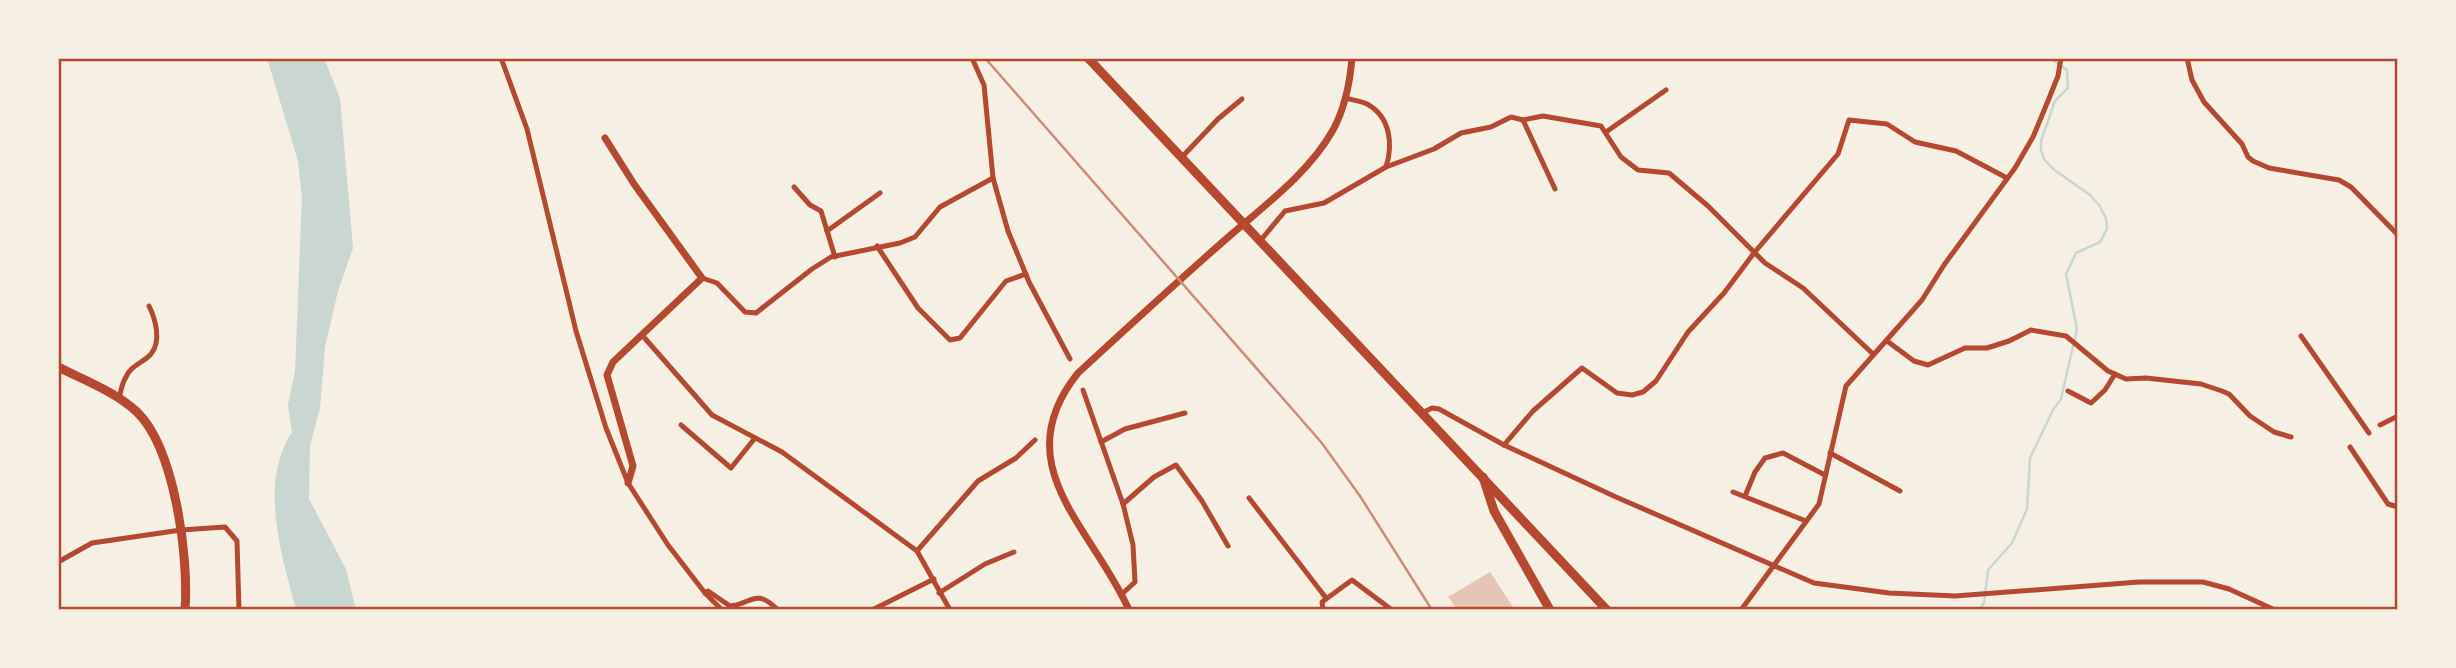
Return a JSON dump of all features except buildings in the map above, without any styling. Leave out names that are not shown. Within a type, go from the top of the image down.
[{"type":"main road","points":[[1088,58],[1424,412],[1607,610]]},
{"type":"main road","points":[[60,370],[119,398],[135,410],[151,428],[162,448],[187,567],[186,610]]},
{"type":"main road","points":[[1482,476],[1489,502],[1550,610]]},
{"type":"main road","points":[[1503,528],[1514,519],[1522,518]]},
{"type":"street","points":[[501,58],[527,129],[576,331],[606,428],[628,483],[668,545],[705,593],[722,610]]},
{"type":"street","points":[[972,58],[984,85],[993,178],[1007,231],[1070,359]]},
{"type":"street","points":[[1129,610],[1058,488],[1048,451],[1059,400],[1078,373],[1292,180],[1322,147],[1334,127],[1345,99],[1352,58]]},
{"type":"street","points":[[1741,610],[1819,504],[1846,386],[1922,300],[2007,178],[2033,137],[2058,76],[2061,58]]},
{"type":"street","points":[[2187,58],[2192,80],[2204,102],[2242,144],[2248,157],[2269,167],[2339,180],[2351,187],[2398,235]]},
{"type":"street","points":[[1605,132],[1666,90]]},
{"type":"street","points":[[1182,158],[1218,119],[1242,99]]},
{"type":"street","points":[[1345,99],[1366,104],[1381,116],[1388,132],[1391,150],[1386,167]]},
{"type":"street","points":[[1260,241],[1285,211],[1324,203],[1386,167],[1434,149],[1461,133],[1491,127],[1511,117],[1523,120],[1543,116],[1601,126],[1621,157],[1638,170],[1669,173],[1708,206],[1754,253],[1803,288],[1872,354]]},
{"type":"street","points":[[1523,120],[1555,189]]},
{"type":"street","points":[[1504,445],[1533,411],[1582,368],[1617,393],[1632,396],[1643,392],[1656,380],[1688,332],[1724,293],[1754,253],[1838,154],[1849,120],[1887,124],[1915,142],[1956,151],[2007,178]]},
{"type":"street","points":[[605,138],[634,184],[702,278],[717,283],[745,312],[756,313],[812,269],[835,257],[915,237],[940,207],[993,178]]},
{"type":"street","points":[[794,187],[810,205],[821,211],[835,257]]},
{"type":"street","points":[[827,231],[880,193]]},
{"type":"street","points":[[877,246],[918,308],[950,340],[960,338],[1006,281],[1026,274]]},
{"type":"street","points":[[628,483],[633,466],[607,375],[613,362],[702,278]]},
{"type":"street","points":[[119,398],[126,376],[136,364],[151,354],[156,344],[155,319],[149,306]]},
{"type":"street","points":[[1887,341],[1914,361],[1928,365],[1965,348],[1987,348],[2031,330],[2066,336],[2108,371],[2126,379],[2146,378],[2201,384],[2222,391],[2229,394],[2250,416],[2274,432],[2291,437]]},
{"type":"street","points":[[642,335],[712,415],[782,452],[917,551],[950,610]]},
{"type":"street","points":[[2301,336],[2369,433]]},
{"type":"street","points":[[2068,391],[2091,402],[2105,390],[2115,374]]},
{"type":"street","points":[[1083,390],[1123,504],[1133,545],[1135,582],[1122,594]]},
{"type":"street","points":[[1424,412],[1432,408],[1440,409],[1504,445],[1814,583],[1888,593],[1955,596],[2139,582],[2203,582],[2229,589],[2276,610]]},
{"type":"street","points":[[1101,442],[1125,429],[1185,413]]},
{"type":"street","points":[[2380,425],[2398,416]]},
{"type":"street","points":[[681,425],[730,468],[755,438]]},
{"type":"street","points":[[917,551],[978,481],[1016,458],[1035,440]]},
{"type":"street","points":[[2350,447],[2388,504],[2398,507]]},
{"type":"street","points":[[1745,496],[1755,472],[1765,458],[1783,453],[1825,475]]},
{"type":"street","points":[[1830,453],[1900,491]]},
{"type":"street","points":[[1123,504],[1154,477],[1176,465],[1202,500],[1228,546]]},
{"type":"street","points":[[1733,492],[1806,521]]},
{"type":"street","points":[[1249,498],[1326,598]]},
{"type":"street","points":[[58,562],[92,543],[181,530],[225,527],[237,541],[239,610]]},
{"type":"street","points":[[939,593],[985,564],[1014,552]]},
{"type":"street","points":[[872,610],[934,579]]},
{"type":"street","points":[[1323,610],[1322,601],[1352,580],[1392,610]]},
{"type":"street","points":[[705,593],[714,593],[730,606],[740,605],[756,597],[772,604],[778,610]]},
{"type":"shaded area","points":[[267,58],[324,58],[340,98],[353,248],[338,291],[325,347],[320,408],[310,446],[309,499],[346,569],[356,610],[296,610],[276,520],[276,474],[292,432],[288,405],[295,371],[302,198],[298,161]]},
{"type":"waterway","points":[[1960,610],[1980,608],[1984,603],[1988,570],[2012,543],[2027,509],[2030,458],[2061,399],[2077,329],[2066,274],[2076,253],[2100,242],[2107,229],[2106,218],[2099,205],[2044,159],[2041,141],[2055,101],[2068,88],[2067,70],[2050,58]]},
{"type":"railway","points":[[985,58],[1321,442],[1360,496],[1432,610]]}]
